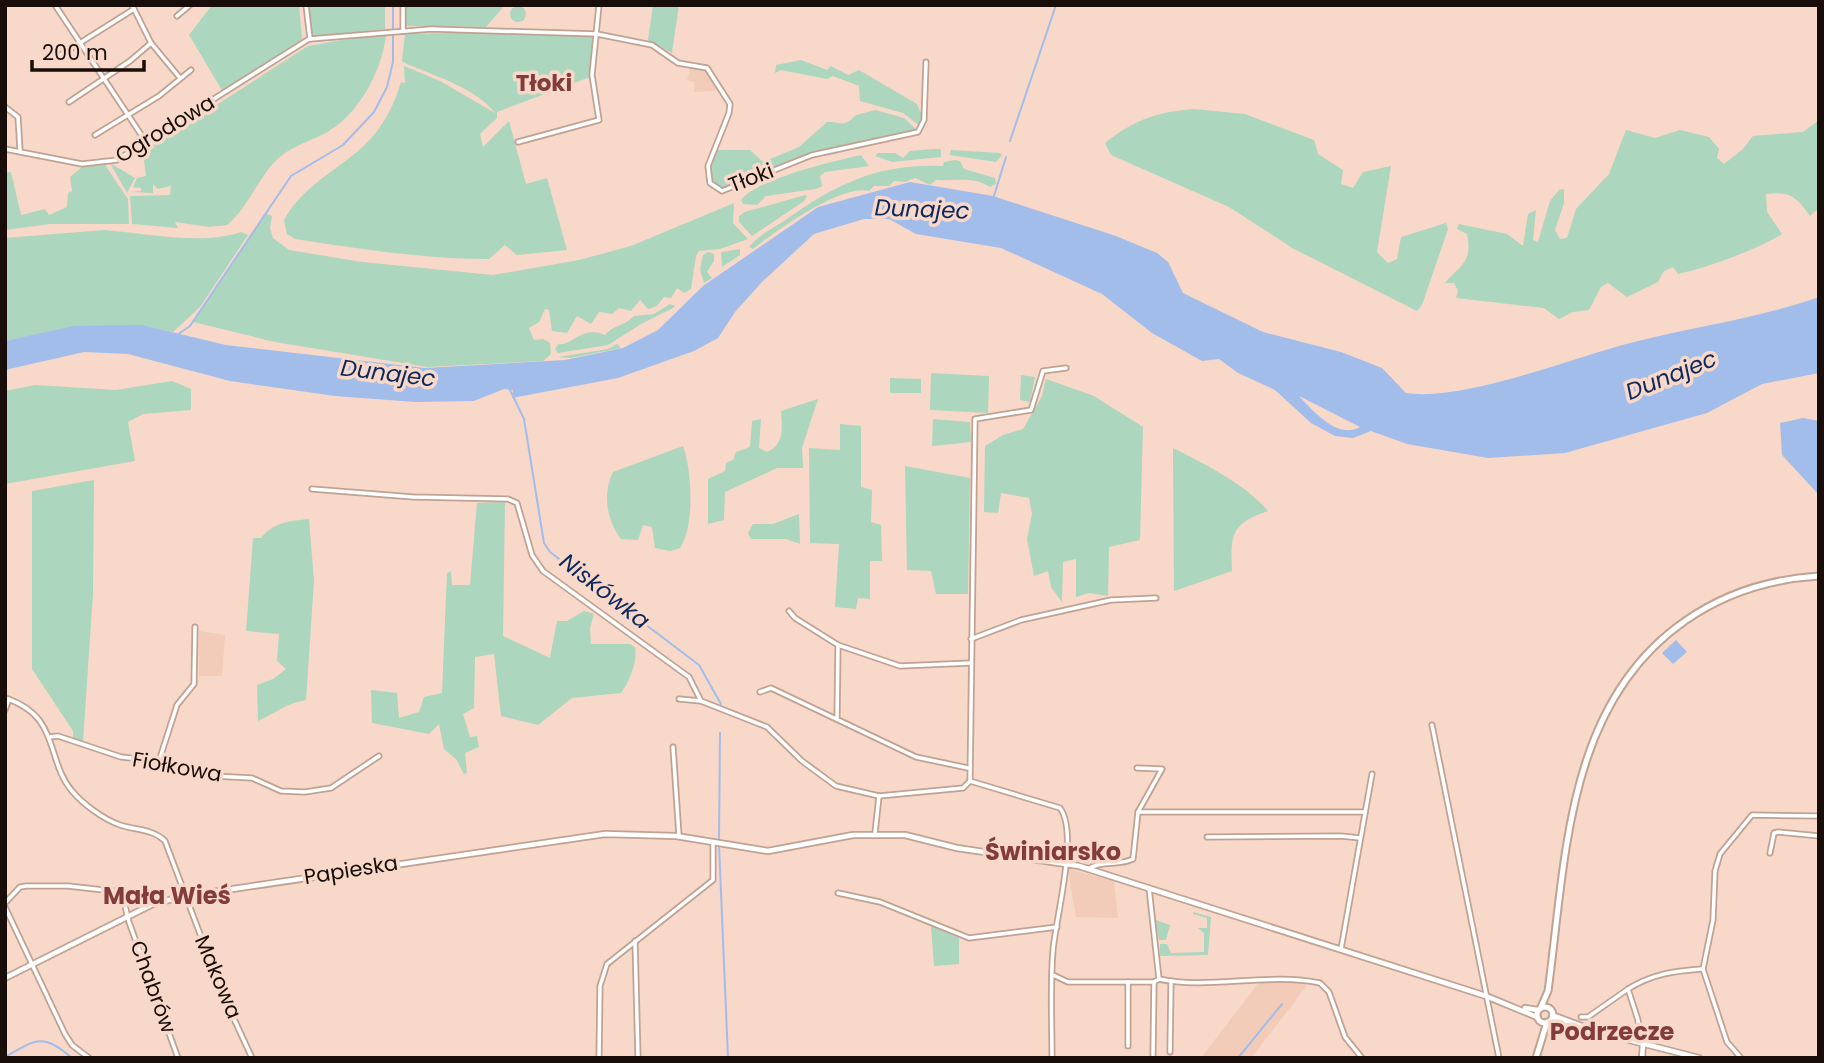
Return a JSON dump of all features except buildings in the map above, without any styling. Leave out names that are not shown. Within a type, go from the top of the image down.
[{"type":"main road","points":[[1540,1038],[1550,1019],[1548,991],[1575,803],[1594,735],[1619,687],[1652,648],[1702,610],[1750,588],[1819,576]]},
{"type":"main road","points":[[1536,1058],[1540,1038],[1539,1014],[1548,991]]},
{"type":"main road","points":[[1539,1014],[1549,1008]]},
{"type":"main road","points":[[1539,1014],[1550,1019]]},
{"type":"street","points":[[55,5],[146,142]]},
{"type":"street","points":[[177,16],[190,5]]},
{"type":"street","points":[[306,5],[310,38]]},
{"type":"street","points":[[401,31],[403,5]]},
{"type":"street","points":[[518,142],[598,120],[592,75],[599,5]]},
{"type":"street","points":[[56,58],[133,7],[151,43],[180,78]]},
{"type":"street","name":"Tłoki","points":[[310,38],[390,31],[488,30],[597,34],[652,45],[678,63],[698,64],[712,73],[730,104],[708,172],[710,183],[722,191],[811,155],[913,136],[923,128],[926,62]]},
{"type":"street","name":"Ogrodowa","points":[[5,149],[93,164],[117,160],[310,38]]},
{"type":"street","points":[[69,102],[151,43]]},
{"type":"street","name":"Ogrodowa","points":[[95,135],[191,70]]},
{"type":"street","points":[[5,107],[18,117],[20,150]]},
{"type":"street","points":[[970,781],[968,768],[975,419],[1031,410],[1043,371],[1066,368]]},
{"type":"street","points":[[312,489],[401,496],[508,499],[517,503],[532,555],[543,571],[688,677],[701,701]]},
{"type":"street","points":[[971,639],[1021,620],[1111,600],[1156,598]]},
{"type":"street","points":[[789,611],[794,618],[838,645],[900,666],[971,663]]},
{"type":"street","points":[[159,761],[177,705],[194,684],[195,627]]},
{"type":"street","points":[[837,720],[838,645]]},
{"type":"street","points":[[760,692],[771,688],[916,757],[968,768]]},
{"type":"street","points":[[5,710],[7,699],[32,715],[49,737]]},
{"type":"street","points":[[679,699],[701,701],[767,727],[802,761],[836,786],[879,796],[963,788],[970,781]]},
{"type":"street","points":[[1432,726],[1499,1058]]},
{"type":"street","name":"Fiołkowa","points":[[49,737],[58,736],[121,757],[159,761],[213,776],[252,778],[281,790],[305,792],[331,788],[379,756]]},
{"type":"street","name":"Makowa","points":[[49,737],[65,781],[77,796],[117,824],[152,832],[164,841],[184,896],[252,1058]]},
{"type":"street","points":[[673,747],[680,836]]},
{"type":"street","points":[[1088,869],[1095,864],[1122,864],[1133,859],[1138,812],[1162,769],[1137,768]]},
{"type":"street","points":[[1341,949],[1372,774]]},
{"type":"street","points":[[970,781],[1060,808],[1066,816],[1067,864],[1056,927],[1052,975],[1052,1058]]},
{"type":"street","points":[[875,833],[879,796]]},
{"type":"street","points":[[1138,812],[1365,812]]},
{"type":"street","points":[[1741,1058],[1727,1042],[1703,969],[1713,920],[1715,871],[1720,854],[1752,815],[1819,816]]},
{"type":"street","name":"Papieska","points":[[5,978],[155,903],[184,896],[589,835],[636,833],[680,836],[722,845],[776,850],[875,833],[905,835],[957,848],[1088,869],[1539,1014]]},
{"type":"street","points":[[1770,853],[1774,833],[1819,836]]},
{"type":"street","points":[[1207,837],[1360,838]]},
{"type":"street","points":[[598,1058],[600,986],[604,969],[635,940],[713,880],[714,843]]},
{"type":"street","points":[[89,1058],[72,1045],[65,1034],[5,905],[20,887],[26,886],[68,886],[157,896]]},
{"type":"street","points":[[1149,888],[1159,979]]},
{"type":"street","points":[[838,893],[880,902],[969,938],[1056,927]]},
{"type":"street","name":"Chabrów","points":[[122,894],[178,1058]]},
{"type":"street","points":[[635,940],[638,1058]]},
{"type":"street","points":[[1581,1017],[1588,1017],[1647,978],[1670,971],[1703,969]]},
{"type":"street","points":[[1052,975],[1068,982],[1154,982],[1159,979],[1288,980],[1320,983],[1329,992],[1345,1037],[1362,1058]]},
{"type":"street","points":[[1170,1052],[1171,981]]},
{"type":"street","points":[[1128,982],[1128,1045]]},
{"type":"street","points":[[1153,1055],[1154,982]]},
{"type":"street","points":[[1628,989],[1638,1020],[1642,1058]]},
{"type":"street","points":[[1550,1019],[1699,1058]]},
{"type":"shaded area","points":[[691,65],[708,71],[718,88],[714,91],[694,92],[694,82],[687,80]]},
{"type":"shaded area","points":[[199,631],[225,635],[222,676],[199,676]]},
{"type":"shaded area","points":[[1068,869],[1114,881],[1118,918],[1076,917]]},
{"type":"shaded area","points":[[1260,981],[1304,982],[1306,987],[1251,1058],[1201,1058]]},
{"type":"green space","points":[[212,5],[299,5],[302,39],[223,92],[189,35]]},
{"type":"green space","points":[[307,5],[385,5],[385,29],[316,37],[310,31]]},
{"type":"green space","points":[[404,5],[505,5],[486,27],[405,26]]},
{"type":"green space","points":[[653,5],[679,5],[672,53],[648,40]]},
{"type":"green space","points":[[518,6],[526,14],[518,22],[510,14]]},
{"type":"green space","points":[[488,32],[594,36],[590,77],[497,112],[497,118],[480,134],[483,147],[509,121],[526,184],[547,178],[567,250],[517,255],[505,245],[489,259],[440,257],[319,243],[295,239],[287,234],[284,220],[293,206],[379,129],[401,82],[405,83],[404,66],[440,81],[495,113],[477,96],[402,61],[405,34]]},
{"type":"green space","points":[[386,36],[374,77],[350,113],[329,131],[292,149],[273,163],[242,209],[227,225],[209,227],[175,222],[178,228],[132,224],[130,196],[170,195],[171,186],[158,189],[153,184],[153,193],[131,192],[141,191],[141,188],[133,187],[137,178],[146,176],[143,153],[153,140],[218,104],[308,46],[359,37]]},
{"type":"green space","points":[[801,60],[827,70],[831,66],[848,75],[859,70],[917,104],[922,116],[920,126],[903,113],[860,101],[859,86],[833,76],[827,79],[781,70],[775,73],[776,65]]},
{"type":"green space","points":[[1194,109],[1245,114],[1314,140],[1318,154],[1343,170],[1341,184],[1353,188],[1363,172],[1391,166],[1377,252],[1388,263],[1397,259],[1401,237],[1446,223],[1448,229],[1422,305],[1417,311],[1294,249],[1229,207],[1111,155],[1105,143],[1126,128],[1146,119],[1168,112]]},
{"type":"green space","points":[[875,110],[904,118],[918,131],[832,147],[729,188],[722,189],[713,182],[710,168],[718,150],[750,150],[763,162],[799,147],[827,122],[845,123],[856,115]]},
{"type":"green space","points":[[1819,120],[1819,208],[1810,216],[1791,196],[1781,193],[1766,194],[1767,212],[1782,234],[1746,252],[1678,274],[1673,267],[1664,271],[1658,282],[1627,297],[1608,283],[1601,287],[1589,310],[1573,312],[1559,319],[1544,308],[1456,298],[1458,291],[1454,283],[1445,283],[1467,258],[1467,234],[1457,229],[1459,224],[1507,234],[1523,246],[1528,214],[1536,210],[1533,240],[1538,242],[1550,201],[1559,190],[1564,189],[1564,203],[1555,230],[1560,239],[1567,238],[1576,209],[1609,174],[1626,130],[1655,138],[1680,130],[1709,137],[1719,149],[1717,158],[1724,164],[1743,149],[1753,136],[1803,132]]},
{"type":"green space","points":[[941,149],[941,157],[892,162],[875,156],[878,153],[895,153],[903,158],[910,151]]},
{"type":"green space","points":[[951,150],[1002,155],[996,162],[950,155]]},
{"type":"green space","points":[[861,155],[869,166],[825,172],[820,176],[822,186],[816,189],[766,196],[757,205],[743,204],[741,200],[750,192],[779,178]]},
{"type":"green space","points":[[960,161],[964,169],[995,178],[996,184],[990,187],[971,180],[936,180],[930,185],[915,178],[905,182],[894,181],[889,186],[874,186],[869,191],[842,194],[793,220],[753,249],[749,247],[761,236],[822,196],[859,178],[898,168],[943,166],[944,162]]},
{"type":"green space","points":[[110,163],[135,178],[127,193]]},
{"type":"green space","points":[[105,165],[128,199],[129,224],[50,224],[5,230],[5,173],[11,172],[21,215],[45,209],[49,215],[67,207],[68,193],[72,191],[70,177],[82,167]]},
{"type":"green space","points":[[807,196],[804,201],[752,236],[739,222],[739,216],[745,212]]},
{"type":"green space","points":[[734,203],[733,223],[748,239],[720,249],[699,251],[691,289],[684,293],[677,288],[671,298],[664,297],[657,306],[648,309],[640,300],[631,311],[619,308],[612,314],[599,312],[591,324],[577,316],[567,333],[552,331],[549,310],[545,309],[539,322],[529,328],[534,340],[543,339],[550,343],[551,354],[543,361],[427,367],[275,342],[193,322],[265,213],[272,216],[270,228],[273,238],[289,250],[362,262],[493,275],[579,260],[631,246]]},
{"type":"green space","points":[[104,230],[191,238],[241,232],[248,235],[200,307],[173,332],[109,326],[5,341],[5,238]]},
{"type":"green space","points":[[740,249],[740,255],[722,267],[721,252]]},
{"type":"green space","points":[[708,252],[714,254],[714,261],[707,272],[712,278],[704,283],[700,269],[703,255]]},
{"type":"green space","points":[[670,304],[675,306],[608,345],[558,353],[555,349],[558,344],[583,334],[605,335],[634,316],[654,314]]},
{"type":"green space","points":[[617,344],[621,348],[571,358],[558,357],[608,349]]},
{"type":"green space","points":[[931,373],[989,376],[988,413],[930,410]]},
{"type":"green space","points":[[1021,375],[1035,377],[1030,402],[1020,400]]},
{"type":"green space","points":[[890,378],[921,379],[921,393],[890,393]]},
{"type":"green space","points":[[1046,379],[1094,396],[1143,427],[1140,540],[1109,547],[1108,596],[1089,593],[1076,597],[1076,559],[1063,562],[1062,602],[1051,587],[1048,571],[1034,576],[1027,539],[1032,514],[1029,498],[1001,493],[998,513],[984,512],[985,446],[1003,435],[1023,429],[1042,396]]},
{"type":"green space","points":[[172,381],[191,389],[191,410],[143,414],[128,422],[135,461],[5,484],[5,391],[35,385],[116,390]]},
{"type":"green space","points":[[818,399],[802,448],[803,468],[777,468],[725,492],[724,520],[708,524],[708,479],[725,471],[726,463],[733,460],[736,452],[750,447],[752,421],[761,419],[759,448],[767,452],[780,440],[781,411]]},
{"type":"green space","points":[[933,419],[970,422],[971,442],[932,446]]},
{"type":"green space","points":[[840,424],[861,426],[861,487],[872,490],[871,522],[881,525],[882,561],[870,561],[870,599],[858,598],[856,609],[835,607],[839,544],[810,543],[809,448],[840,450]]},
{"type":"green space","points":[[683,446],[688,469],[690,513],[680,548],[670,551],[655,548],[652,527],[643,525],[638,540],[621,539],[609,516],[607,498],[613,472]]},
{"type":"green space","points":[[1173,448],[1236,483],[1268,511],[1247,520],[1236,532],[1232,548],[1232,571],[1174,591]]},
{"type":"green space","points":[[905,466],[970,478],[968,594],[936,594],[931,571],[907,570]]},
{"type":"green space","points":[[94,480],[93,594],[83,741],[73,739],[73,731],[32,669],[32,491]]},
{"type":"green space","points":[[505,502],[503,636],[550,658],[557,621],[567,621],[584,611],[594,614],[590,628],[591,644],[630,644],[635,647],[635,659],[630,677],[621,693],[572,698],[538,725],[501,716],[494,654],[475,657],[474,708],[463,714],[470,737],[477,736],[479,747],[465,753],[467,773],[464,774],[456,759],[444,749],[439,724],[429,734],[372,723],[371,690],[397,693],[399,718],[419,712],[424,697],[442,693],[447,573],[451,571],[452,585],[470,585],[477,503]]},
{"type":"green space","points":[[799,514],[800,544],[786,539],[751,539],[748,533],[753,524],[773,524]]},
{"type":"green space","points":[[309,519],[314,581],[306,700],[287,706],[258,721],[257,685],[273,679],[286,669],[277,661],[279,634],[246,631],[253,538],[261,538],[282,523]]},
{"type":"green space","points":[[1154,911],[1156,920],[1170,925],[1166,940],[1159,940]]},
{"type":"green space","points":[[1193,912],[1211,917],[1208,955],[1160,956],[1160,944],[1167,944],[1171,953],[1204,952],[1204,933],[1198,928],[1207,928],[1207,918]]},
{"type":"green space","points":[[931,926],[959,938],[959,964],[934,966]]},
{"type":"water","name":"Dunajec","points":[[910,182],[993,196],[1116,236],[1157,253],[1168,262],[1183,293],[1263,332],[1341,352],[1382,368],[1406,393],[1458,391],[1489,384],[1638,341],[1751,316],[1819,297],[1819,373],[1762,384],[1707,413],[1565,453],[1488,458],[1407,444],[1371,431],[1353,438],[1335,436],[1311,423],[1275,390],[1238,373],[1219,359],[1202,361],[1152,333],[1102,294],[1001,248],[916,234],[889,219],[864,219],[814,234],[762,282],[735,312],[718,338],[694,351],[618,378],[512,398],[513,390],[504,389],[474,401],[415,402],[335,396],[230,381],[128,354],[84,352],[5,370],[5,341],[73,326],[142,325],[226,345],[425,368],[565,360],[623,348],[658,330],[703,286],[818,207]],"holes":[[[1299,396],[1360,427],[1352,430],[1335,427],[1319,416]]]},
{"type":"water","points":[[1803,418],[1819,421],[1819,495],[1782,455],[1780,423]]},
{"type":"water","points":[[1676,640],[1687,652],[1673,664],[1662,653]]},
{"type":"waterway","points":[[177,335],[190,326],[291,176],[343,145],[374,112],[387,87],[393,62],[393,5]]},
{"type":"waterway","points":[[1010,141],[1056,5]]},
{"type":"waterway","points":[[994,196],[1006,157]]},
{"type":"waterway","name":"Niskówka","points":[[510,390],[524,419],[544,543],[550,552],[699,665],[721,704]]},
{"type":"waterway","name":"Niskówka","points":[[719,840],[720,733]]},
{"type":"waterway","name":"Niskówka","points":[[719,845],[728,1058]]},
{"type":"waterway","points":[[1238,1058],[1282,1004]]},
{"type":"waterway","points":[[5,1057],[39,1041],[54,1045],[72,1058]]},
{"type":"waterway","points":[[150,1058],[166,1058]]},
{"type":"district","name":"Tłoki","points":[[544,83]]},
{"type":"district","name":"Świniarsko","points":[[1053,852]]},
{"type":"district","name":"Mała Wieś","points":[[167,896]]},
{"type":"district","name":"Podrzecze","points":[[1612,1032]]}]
